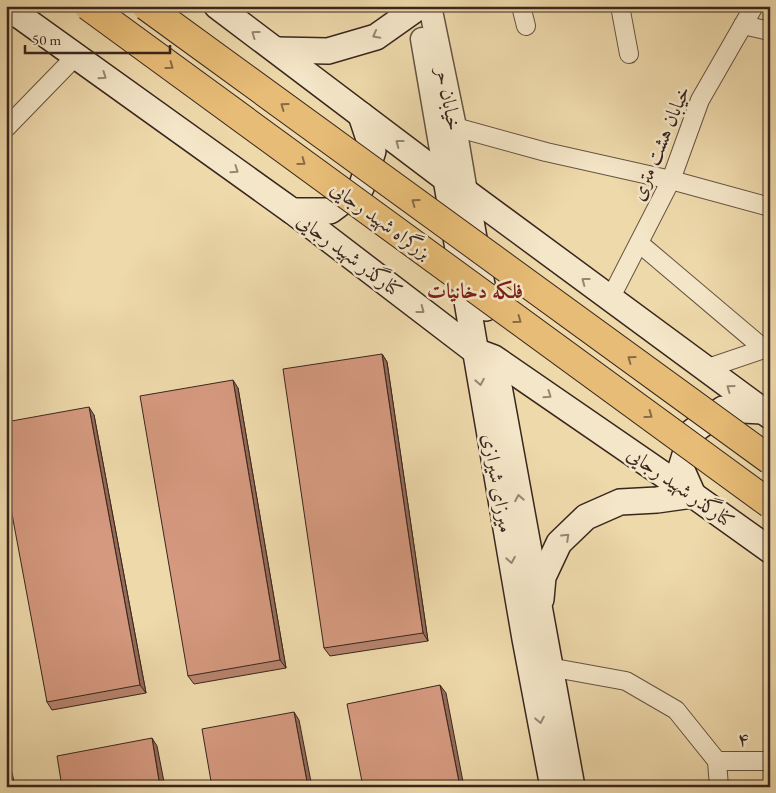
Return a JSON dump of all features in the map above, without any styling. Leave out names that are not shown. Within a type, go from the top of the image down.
[{"type":"highway","name":"بزرگراه شهید رجایی","points":[[88,6],[770,504]]},
{"type":"highway","name":"بزرگراه شهید رجایی","points":[[146,6],[770,460]]},
{"type":"main road","name":"کنارگذر شهید رجایی","points":[[6,6],[292,211],[484,354],[693,495],[770,550]]},
{"type":"main road","points":[[217,6],[456,186],[766,413]]},
{"type":"main road","points":[[277,50],[328,52],[376,37],[421,7]]},
{"type":"main road","points":[[292,211],[330,210],[361,188],[373,152],[361,115]]},
{"type":"main road","name":"میرزای شیرازی","points":[[456,186],[484,354],[525,639],[553,787]]},
{"type":"main road","name":"میرزای شیرازی","points":[[484,354],[540,614],[572,787]]},
{"type":"main road","points":[[540,614],[544,577],[559,544],[586,518],[620,502],[657,500],[693,495],[682,468],[692,432],[723,410],[766,413]]},
{"type":"street","points":[[521,6],[526,26]]},
{"type":"street","points":[[620,6],[628,54]]},
{"type":"street","name":"خیابان هشت متری","points":[[610,299],[670,180],[700,100],[754,6]]},
{"type":"street","name":"خیابان حر","points":[[421,7],[446,124],[456,186]]},
{"type":"street","points":[[743,25],[770,31]]},
{"type":"street","points":[[6,128],[75,57]]},
{"type":"street","points":[[446,124],[546,152],[670,180],[770,207]]},
{"type":"street","points":[[639,243],[766,348]]},
{"type":"street","points":[[704,369],[766,348]]},
{"type":"street","points":[[549,667],[626,681],[676,710],[717,761],[719,787]]},
{"type":"street","name":"۴","points":[[717,761],[770,760]]},
{"type":"building","points":[[382,354],[423,633],[324,648],[283,369]]},
{"type":"building","points":[[233,380],[280,660],[188,676],[140,396]]},
{"type":"building","points":[[89,407],[140,685],[47,702],[6,482],[6,422]]},
{"type":"building","points":[[440,685],[460,787],[363,787],[347,704]]},
{"type":"building","points":[[294,712],[308,787],[212,787],[202,729]]},
{"type":"building","points":[[152,738],[160,787],[62,787],[57,756]]},
{"type":"building","points":[[7,764],[11,787],[6,787]]},
{"type":"district","name":"فلکه دخانیات","points":[[475,291]]}]
